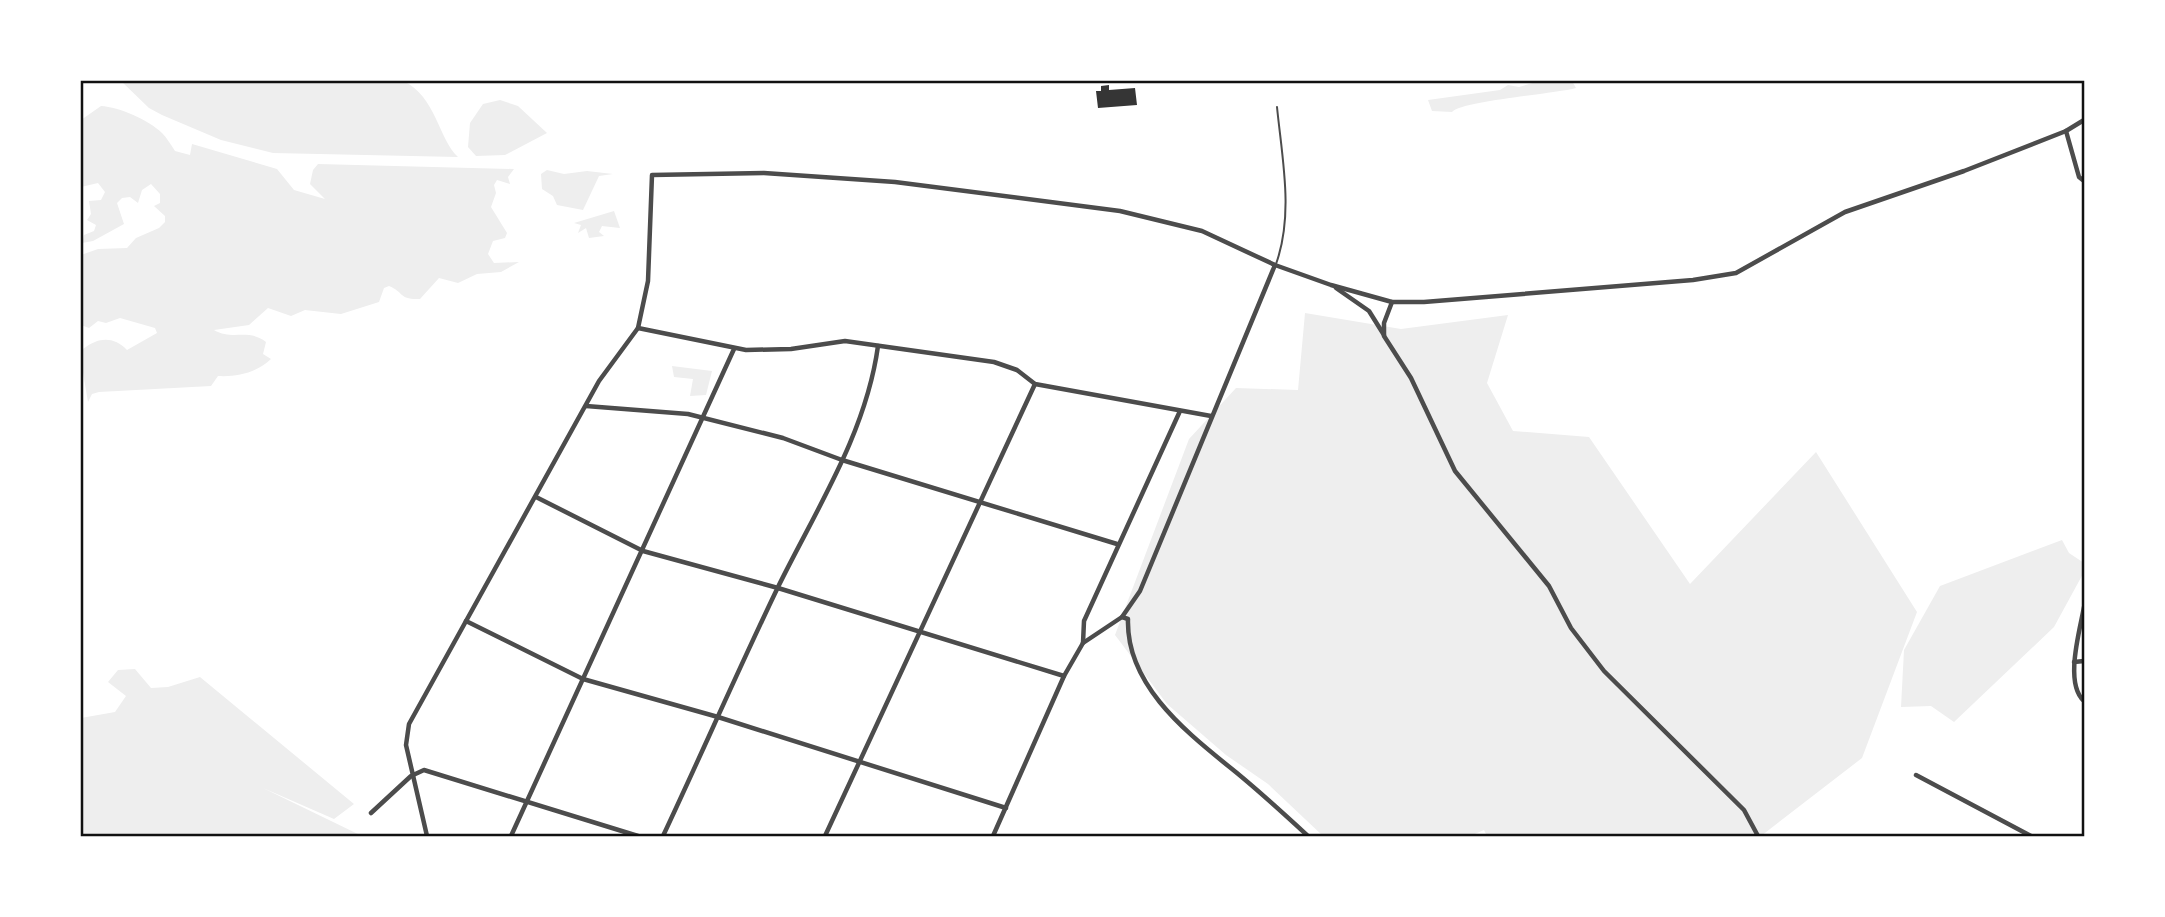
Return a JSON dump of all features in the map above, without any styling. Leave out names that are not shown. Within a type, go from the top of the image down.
[{"type":"street","points":[[427,836],[406,745],[409,724],[609,366],[638,328],[648,281],[652,175],[764,173],[813,176],[895,182],[1092,206],[1202,231],[1275,265],[1331,285],[1392,302],[1424,302],[1693,280],[1736,273],[1845,212],[2066,131],[2084,120]]},
{"type":"street","points":[[2066,131],[2080,177],[2084,181]]},
{"type":"street","points":[[993,836],[1064,676],[1083,643],[1122,617],[1140,591],[1275,265]]},
{"type":"street","points":[[1331,285],[1368,311],[1411,377],[1455,471],[1549,586],[1571,628],[1604,671],[1744,810],[1758,836]]},
{"type":"street","points":[[1384,335],[1384,323],[1392,302]]},
{"type":"street","points":[[638,328],[734,349],[777,350],[836,341],[1001,364],[1025,374],[1035,384],[1211,416]]},
{"type":"street","points":[[663,836],[778,587],[842,460],[870,394],[878,346]]},
{"type":"street","points":[[511,836],[734,349]]},
{"type":"street","points":[[825,836],[1035,384]]},
{"type":"street","points":[[586,406],[673,411],[704,417],[783,438],[842,460],[1118,544]]},
{"type":"street","points":[[1083,643],[1084,621],[1180,411]]},
{"type":"street","points":[[536,497],[643,551],[778,587],[1064,676]]},
{"type":"street","points":[[2084,607],[2074,662],[2080,697],[2084,701]]},
{"type":"street","points":[[1122,617],[1128,619],[1128,642],[1139,667],[1180,727],[1308,836]]},
{"type":"street","points":[[466,621],[583,679],[718,717],[1006,808]]},
{"type":"street","points":[[2074,662],[2084,661]]},
{"type":"street","points":[[371,813],[411,776],[424,771],[638,836]]},
{"type":"street","points":[[1916,775],[2031,836]]},
{"type":"lane","points":[[1275,265],[1283,240],[1285,212],[1277,107]]},
{"type":"shaded area","points":[[121,81],[403,81],[423,97],[458,157],[273,153],[221,140],[162,115],[149,108]]},
{"type":"shaded area","points":[[1539,81],[1572,81],[1576,88],[1472,104],[1452,112],[1432,111],[1428,100],[1500,90],[1508,85],[1519,87]]},
{"type":"shaded area","points":[[500,100],[518,106],[547,133],[505,155],[476,156],[468,147],[470,123],[483,104]]},
{"type":"shaded area","points":[[101,106],[125,112],[150,123],[164,135],[175,151],[190,155],[192,144],[277,169],[294,190],[325,199],[310,184],[313,170],[318,164],[514,169],[508,177],[510,184],[497,180],[494,185],[496,193],[491,207],[507,233],[505,238],[493,241],[488,254],[494,263],[519,262],[501,272],[477,274],[458,283],[439,278],[420,299],[405,297],[389,286],[384,288],[379,302],[341,314],[305,310],[291,316],[268,308],[249,325],[214,330],[227,335],[253,336],[266,342],[263,354],[271,359],[259,368],[239,375],[218,376],[211,386],[99,392],[92,394],[88,402],[81,361],[83,349],[100,340],[111,340],[127,350],[157,333],[155,328],[120,318],[106,323],[98,321],[89,328],[81,325],[81,255],[98,249],[127,248],[136,238],[159,228],[165,222],[165,216],[154,206],[160,203],[160,194],[151,184],[142,190],[138,203],[130,197],[122,198],[117,203],[124,224],[93,241],[82,243],[84,235],[94,231],[96,225],[87,220],[91,214],[89,201],[101,200],[105,192],[98,183],[81,187],[81,120]]},
{"type":"shaded area","points":[[547,170],[564,174],[587,171],[613,174],[599,176],[583,210],[557,205],[553,196],[542,189],[541,174]]},
{"type":"shaded area","points":[[614,211],[620,228],[602,226],[599,232],[604,236],[589,238],[586,228],[578,233],[581,225],[574,223]]},
{"type":"shaded area","points":[[1305,313],[1401,329],[1508,315],[1487,383],[1513,431],[1589,437],[1690,584],[1816,452],[1917,612],[1862,758],[1761,836],[1487,836],[1484,830],[1470,836],[1323,836],[1268,784],[1226,755],[1167,704],[1115,635],[1189,439],[1236,388],[1298,390]]},
{"type":"shaded area","points":[[672,366],[712,371],[706,395],[690,396],[693,379],[674,377]]},
{"type":"shaded area","points":[[2062,540],[2069,553],[2084,563],[2084,572],[2054,627],[1954,722],[1931,706],[1901,707],[1904,650],[1940,586]]},
{"type":"shaded area","points":[[135,669],[151,688],[168,687],[200,677],[354,804],[334,819],[263,788],[362,836],[81,836],[81,718],[115,712],[126,696],[108,682],[118,670]]},
{"type":"building","points":[[1109,85],[1109,90],[1135,88],[1137,105],[1098,108],[1096,91],[1101,91],[1101,86]]},
{"type":"railway","points":[[662,80],[686,80]]}]
